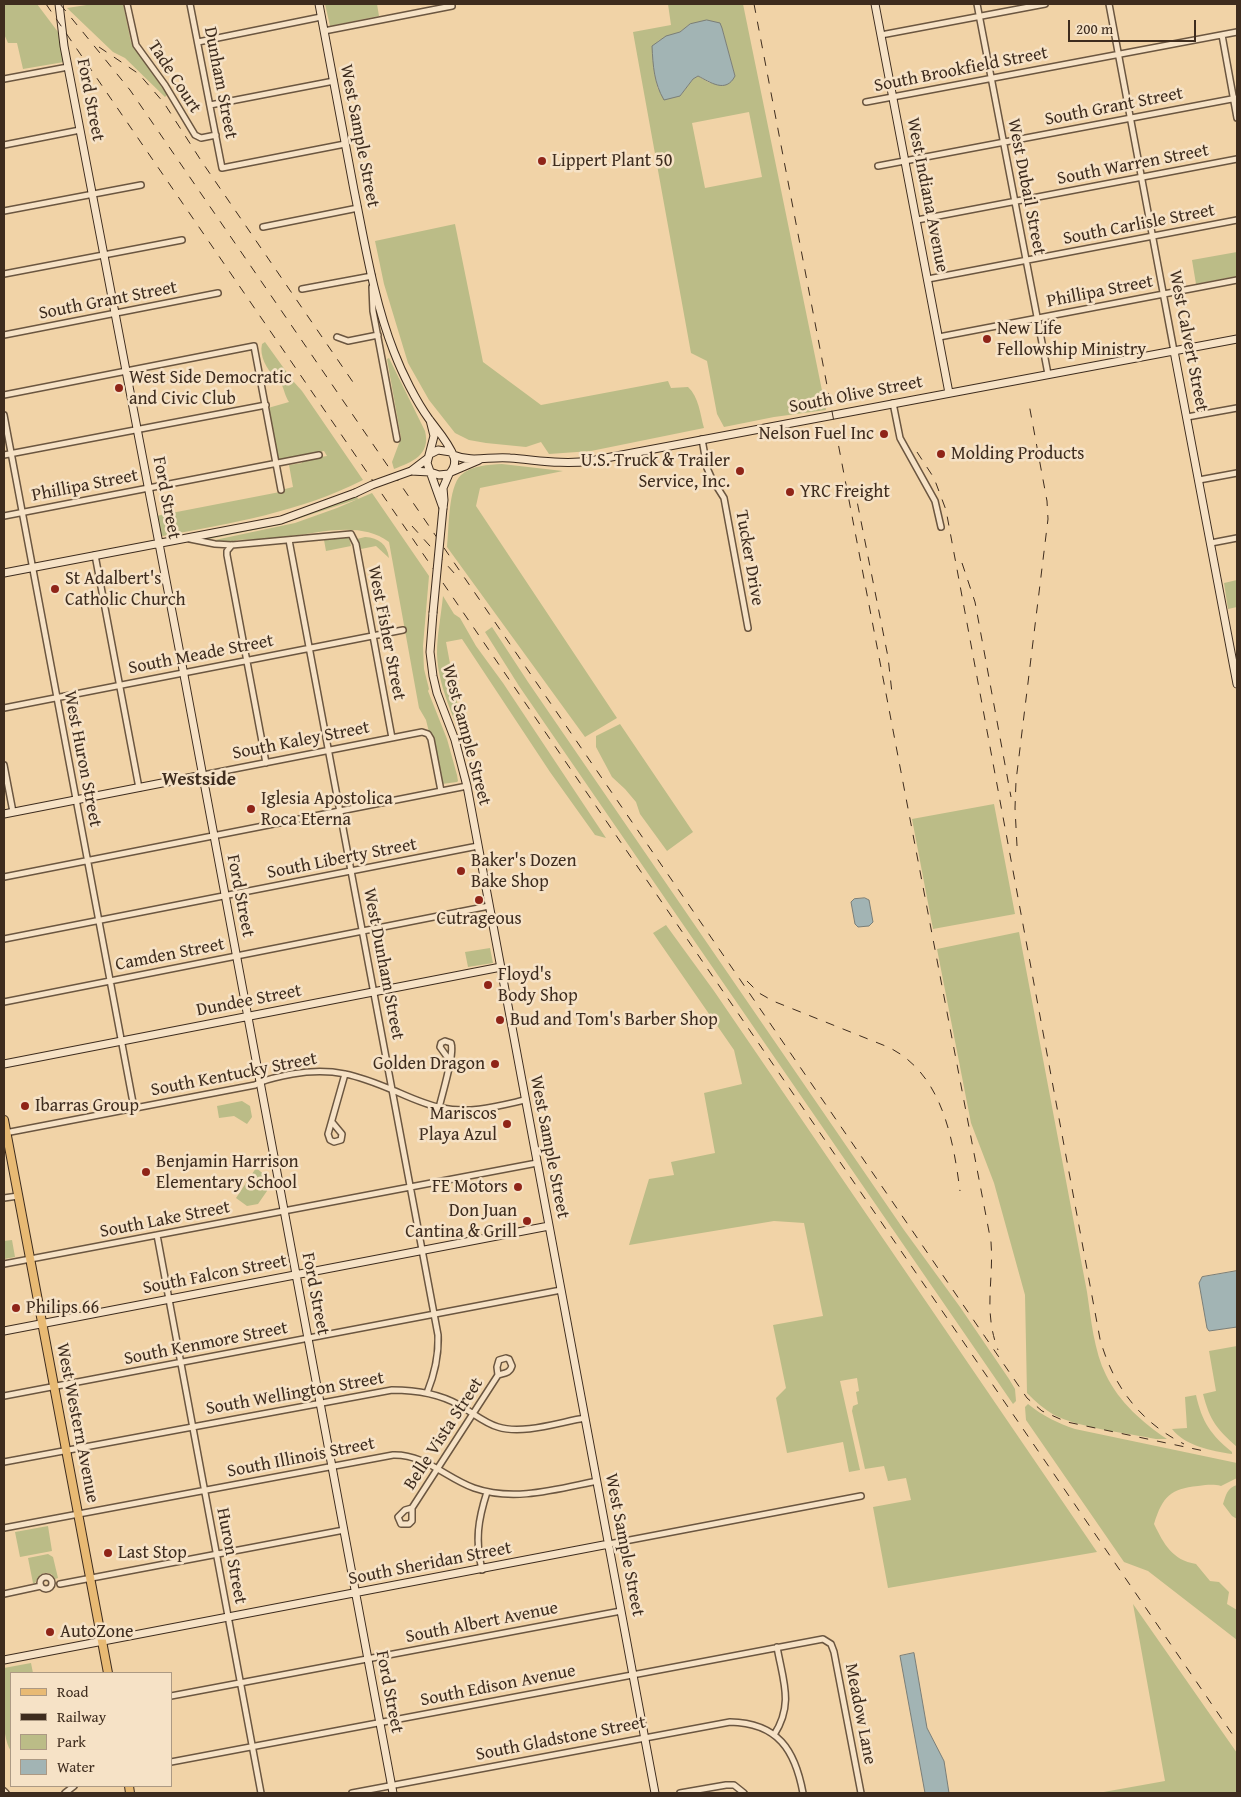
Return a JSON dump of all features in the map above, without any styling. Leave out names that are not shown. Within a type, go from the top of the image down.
[{"type":"main road","name":"West Western Avenue","points":[[4,1120],[108,1672]]},
{"type":"street","name":"Ford Street","points":[[59,4],[68,67],[203,775],[224,896],[392,1789]]},
{"type":"street","name":"Tade Court","points":[[128,4],[135,41],[165,85],[195,135],[201,138],[216,135]]},
{"type":"street","name":"Dunham Street","points":[[190,4],[222,168],[346,144]]},
{"type":"street","name":"West Sample Street","points":[[319,4],[372,274],[394,353],[404,375],[430,420],[452,453]]},
{"type":"street","name":"West Indiana Avenue","points":[[875,4],[949,392]]},
{"type":"street","name":"West Dubail Street","points":[[977,4],[1048,374]]},
{"type":"street","points":[[881,35],[1045,4]]},
{"type":"street","name":"West Calvert Street","points":[[1109,4],[1237,684]]},
{"type":"street","points":[[324,31],[452,6]]},
{"type":"street","points":[[198,42],[321,18]]},
{"type":"street","name":"South Brookfield Street","points":[[866,102],[1237,32]]},
{"type":"street","points":[[1222,34],[1235,98],[1237,118]]},
{"type":"street","points":[[4,79],[68,67]]},
{"type":"street","points":[[210,105],[334,81]]},
{"type":"street","name":"South Grant Street","points":[[878,166],[1235,98]]},
{"type":"street","points":[[4,145],[80,130]]},
{"type":"street","name":"South Warren Street","points":[[916,220],[1237,159]]},
{"type":"street","points":[[4,211],[141,185]]},
{"type":"street","points":[[263,227],[358,208]]},
{"type":"street","name":"South Carlisle Street","points":[[928,279],[1237,220]]},
{"type":"street","points":[[4,274],[182,240]]},
{"type":"street","points":[[302,289],[372,274]]},
{"type":"street","name":"West Sample Street","points":[[372,274],[372,304],[397,439]]},
{"type":"street","name":"Phillipa Street","points":[[939,337],[1237,280]]},
{"type":"street","name":"South Grant Street","points":[[4,335],[218,293]]},
{"type":"street","points":[[337,338],[348,341],[378,335]]},
{"type":"street","name":"South Olive Street","points":[[452,453],[464,459],[479,460],[499,458],[562,463],[585,461],[1237,339]]},
{"type":"street","points":[[4,395],[254,346],[281,490]]},
{"type":"street","points":[[893,403],[900,438],[934,501],[941,527]]},
{"type":"street","points":[[4,455],[266,405]]},
{"type":"street","points":[[1187,416],[1237,408]]},
{"type":"street","name":"West Huron Street","points":[[4,415],[134,1108]]},
{"type":"street","name":"West Sample Street","points":[[429,456],[434,436],[430,420]]},
{"type":"street","name":"Tucker Drive","points":[[702,439],[707,468],[718,492],[724,498],[748,628]]},
{"type":"street","points":[[4,574],[287,518],[411,472],[430,472],[439,475],[450,473],[454,464],[452,453],[438,450],[411,472]]},
{"type":"street","name":"Phillipa Street","points":[[4,516],[319,455]]},
{"type":"street","points":[[429,456],[428,468],[430,472]]},
{"type":"street","name":"South Olive Street","points":[[450,473],[479,460]]},
{"type":"street","name":"West Sample Street","points":[[430,472],[443,508]]},
{"type":"street","name":"West Sample Street","points":[[450,473],[442,488],[444,500],[430,652],[432,676],[455,740],[490,906],[655,1793]]},
{"type":"street","points":[[1199,480],[1237,473]]},
{"type":"street","name":"West Fisher Street","points":[[289,540],[351,534],[356,544],[392,738]]},
{"type":"street","points":[[187,538],[232,545],[289,540]]},
{"type":"street","points":[[1211,543],[1237,538]]},
{"type":"street","name":"West Dunham Street","points":[[289,540],[438,1335],[438,1355],[428,1393]]},
{"type":"street","points":[[219,544],[227,555]]},
{"type":"street","points":[[232,545],[227,551],[227,555],[266,762]]},
{"type":"street","points":[[95,555],[139,788]]},
{"type":"street","name":"South Meade Street","points":[[4,708],[403,630]]},
{"type":"street","name":"South Kaley Street","points":[[4,814],[422,732],[428,734],[431,739],[441,791]]},
{"type":"street","points":[[4,765],[13,812]]},
{"type":"street","points":[[4,877],[466,786]]},
{"type":"street","name":"South Liberty Street","points":[[4,939],[478,846]]},
{"type":"street","name":"Camden Street","points":[[4,1002],[490,906]]},
{"type":"street","name":"Dundee Street","points":[[4,1064],[501,967]]},
{"type":"street","points":[[439,1108],[450,1061]]},
{"type":"street","name":"South Kentucky Street","points":[[5,1133],[255,1084],[264,1079],[306,1072],[326,1071],[345,1074],[392,1090],[422,1103],[453,1110],[474,1110],[526,1100]]},
{"type":"street","points":[[332,1122],[345,1074]]},
{"type":"street","name":"South Lake Street","points":[[4,1264],[537,1163]]},
{"type":"street","points":[[4,1198],[18,1196]]},
{"type":"street","name":"South Falcon Street","points":[[4,1330],[549,1226]]},
{"type":"street","name":"Huron Street","points":[[157,1235],[261,1793]]},
{"type":"street","name":"South Kenmore Street","points":[[4,1396],[561,1290]]},
{"type":"street","name":"Belle Vista Street","points":[[412,1508],[498,1375]]},
{"type":"street","name":"South Wellington Street","points":[[4,1462],[392,1390],[428,1393],[449,1400],[498,1427],[514,1430],[585,1418]]},
{"type":"street","name":"South Illinois Street","points":[[4,1528],[386,1456],[401,1455],[422,1460],[458,1482],[487,1492],[527,1494],[597,1481]]},
{"type":"street","points":[[482,1570],[478,1551],[478,1531],[487,1492]]},
{"type":"street","name":"South Sheridan Street","points":[[4,1660],[861,1496]]},
{"type":"street","points":[[60,1584],[344,1530]]},
{"type":"street","points":[[4,1594],[40,1586]]},
{"type":"street","name":"South Albert Avenue","points":[[172,1696],[621,1611]]},
{"type":"street","name":"South Edison Avenue","points":[[172,1762],[777,1647],[821,1639],[829,1642]]},
{"type":"street","name":"Meadow Lane","points":[[829,1642],[834,1652],[861,1793]]},
{"type":"street","points":[[777,1647],[786,1704],[783,1718],[774,1735],[792,1756],[799,1774],[803,1793]]},
{"type":"street","name":"South Gladstone Street","points":[[352,1793],[392,1789],[645,1737],[730,1722],[752,1725],[774,1735]]},
{"type":"street","points":[[680,1793],[726,1785],[734,1785],[744,1793]]},
{"type":"green space","points":[[4,4],[37,4],[58,32],[64,62],[23,69],[17,43],[8,43],[4,34]]},
{"type":"green space","points":[[93,4],[123,4],[131,42],[167,95],[165,97],[125,58],[113,52],[67,8]]},
{"type":"green space","points":[[325,4],[377,4],[379,16],[330,26]]},
{"type":"green space","points":[[668,4],[743,4],[826,410],[774,417],[724,427],[717,414],[707,361],[691,353],[633,32],[671,25]],"holes":[[[690,24],[722,28],[735,76],[710,83],[698,76],[693,79],[680,96],[658,89],[654,72],[658,41],[680,32]],[[749,112],[762,177],[705,188],[692,123]]]},
{"type":"green space","points":[[455,224],[483,362],[541,405],[668,381],[671,388],[688,387],[692,391],[699,406],[704,428],[591,451],[549,454],[541,442],[526,447],[486,443],[469,440],[455,433],[429,400],[408,363],[384,284],[375,241]]},
{"type":"green space","points":[[1237,252],[1237,276],[1196,284],[1192,260]]},
{"type":"green space","points":[[265,342],[302,391],[363,480],[315,500],[265,515],[163,536],[160,535],[156,516],[285,491],[285,489],[293,487],[289,465],[302,463],[302,460],[327,456],[324,451],[278,459],[268,408],[289,402],[281,383],[275,378],[264,362],[261,349],[262,344]]},
{"type":"green space","points":[[389,358],[425,431],[426,439],[423,452],[413,460],[394,469],[392,462],[401,438],[387,359]]},
{"type":"green space","points":[[502,464],[563,471],[480,488],[476,506],[617,718],[585,737],[447,547],[451,499],[457,481],[461,475],[470,469]]},
{"type":"green space","points":[[372,493],[429,576],[423,646],[424,669],[428,691],[447,739],[457,775],[457,782],[442,784],[433,736],[429,732],[426,720],[419,708],[389,542],[377,535],[351,530],[237,540],[231,543],[210,541],[295,523]]},
{"type":"green space","points":[[354,497],[358,499],[279,525],[209,539],[208,541],[200,539],[282,522]]},
{"type":"green space","points":[[349,537],[351,546],[326,551],[324,540]]},
{"type":"green space","points":[[365,537],[382,543],[389,558],[376,546],[361,549],[358,546],[357,539]]},
{"type":"green space","points":[[1237,580],[1237,607],[1228,609],[1224,583]]},
{"type":"green space","points":[[443,596],[454,614],[460,618],[476,646],[503,683],[606,838],[595,835],[550,772],[462,639],[446,642],[464,739],[462,740],[446,698],[438,665],[438,640]]},
{"type":"green space","points":[[492,627],[904,1230],[1009,1379],[1015,1389],[1016,1401],[1013,1404],[519,686],[485,632]]},
{"type":"green space","points":[[620,724],[693,832],[667,851],[640,814],[636,802],[612,777],[596,747],[596,736]]},
{"type":"green space","points":[[994,804],[1015,914],[933,929],[912,819]]},
{"type":"green space","points":[[666,925],[714,991],[1097,1552],[888,1588],[873,1507],[911,1500],[906,1478],[888,1481],[884,1466],[865,1469],[852,1411],[853,1406],[858,1404],[856,1392],[859,1391],[857,1378],[840,1381],[860,1470],[849,1472],[843,1442],[787,1453],[776,1398],[786,1388],[773,1325],[823,1316],[804,1223],[774,1221],[629,1245],[649,1179],[674,1175],[671,1162],[715,1153],[704,1093],[742,1084],[734,1050],[653,933]]},
{"type":"green space","points":[[1019,932],[1099,1356],[1111,1385],[1125,1403],[1149,1426],[1167,1439],[1156,1439],[1104,1430],[1065,1420],[1054,1415],[1027,1393],[1025,1295],[994,1183],[971,1123],[937,949]]},
{"type":"green space","points":[[490,948],[493,963],[468,967],[465,952]]},
{"type":"green space","points":[[242,1101],[250,1106],[252,1117],[247,1124],[234,1116],[219,1118],[217,1106]]},
{"type":"green space","points":[[256,1168],[265,1175],[267,1191],[258,1204],[247,1206],[236,1198]]},
{"type":"green space","points":[[12,1240],[15,1257],[4,1259],[4,1241]]},
{"type":"green space","points":[[1237,1346],[1237,1447],[1215,1424],[1208,1411],[1203,1394],[1216,1391],[1209,1351]]},
{"type":"green space","points":[[1196,1395],[1201,1413],[1208,1427],[1232,1454],[1191,1444],[1177,1435],[1172,1429],[1187,1428],[1185,1397]]},
{"type":"green space","points":[[1028,1404],[1050,1419],[1075,1429],[1237,1463],[1237,1478],[1221,1486],[1188,1487],[1174,1492],[1164,1500],[1154,1524],[1165,1544],[1175,1555],[1196,1564],[1210,1581],[1219,1582],[1229,1592],[1227,1604],[1237,1610],[1237,1640],[1148,1571],[1124,1562],[1026,1420],[1025,1407]]},
{"type":"green space","points":[[1237,1485],[1237,1519],[1232,1516],[1223,1504],[1229,1490]]},
{"type":"green space","points":[[48,1526],[52,1551],[20,1557],[15,1532]]},
{"type":"green space","points":[[48,1554],[53,1557],[58,1578],[55,1579],[51,1574],[44,1573],[33,1583],[28,1558]]},
{"type":"green space","points":[[1133,1604],[1237,1753],[1237,1793],[1098,1793],[1165,1781]]},
{"type":"green space","points":[[31,1663],[33,1672],[10,1672],[10,1749],[5,1735],[4,1724],[4,1668]]},
{"type":"water","points":[[707,20],[720,23],[735,76],[727,84],[718,85],[698,76],[693,79],[680,96],[664,100],[656,81],[652,46],[666,36],[680,32],[690,24]]},
{"type":"water","points":[[865,898],[869,900],[873,922],[869,926],[858,927],[855,924],[851,902],[854,899]]},
{"type":"water","points":[[1237,1271],[1237,1327],[1209,1331],[1199,1283],[1202,1277]]},
{"type":"water","points":[[914,1653],[927,1728],[944,1761],[949,1793],[925,1793],[900,1656]]},
{"type":"railway","points":[[46,4],[1237,1741]]},
{"type":"railway","points":[[60,4],[130,90],[1027,1398],[1042,1411],[1067,1422],[1209,1452]]},
{"type":"railway","points":[[754,4],[991,1242],[990,1309],[991,1322],[998,1350]]},
{"type":"railway","points":[[99,47],[139,74],[164,103],[202,162],[357,388]]},
{"type":"railway","points":[[1017,846],[1016,781],[1048,519],[1047,501],[1029,404]]},
{"type":"railway","points":[[917,452],[934,478],[946,510],[1100,1339],[1112,1372],[1130,1401],[1154,1425],[1184,1444]]},
{"type":"railway","points":[[854,486],[888,657],[892,693]]},
{"type":"railway","points":[[412,526],[455,574]]},
{"type":"railway","points":[[962,563],[975,602],[1011,797]]},
{"type":"railway","points":[[747,981],[759,993],[773,1001],[888,1047],[906,1058],[921,1073],[933,1090],[942,1109],[953,1150],[960,1191]]},
{"type":"place","name":"Lippert Plant 50","points":[[542,161]]},
{"type":"place","name":"New Life Fellowship Ministry","points":[[987,339]]},
{"type":"place","name":"West Side Democratic and Civic Club","points":[[119,388]]},
{"type":"place","name":"Nelson Fuel Inc","points":[[884,434]]},
{"type":"place","name":"Molding Products","points":[[941,454]]},
{"type":"place","name":"U.S. Truck & Trailer Service, Inc.","points":[[740,471]]},
{"type":"place","name":"YRC Freight","points":[[790,492]]},
{"type":"place","name":"St Adalbert's Catholic Church","points":[[55,589]]},
{"type":"place","name":"Iglesia Apostolica Roca Eterna","points":[[251,809]]},
{"type":"place","name":"Baker's Dozen Bake Shop","points":[[461,871]]},
{"type":"place","name":"Cutrageous","points":[[479,900]]},
{"type":"place","name":"Floyd's Body Shop","points":[[488,985]]},
{"type":"place","name":"Bud and Tom's Barber Shop","points":[[500,1020]]},
{"type":"place","name":"Golden Dragon","points":[[495,1064]]},
{"type":"place","name":"Ibarras Group","points":[[25,1106]]},
{"type":"place","name":"Mariscos Playa Azul","points":[[507,1124]]},
{"type":"place","name":"Benjamin Harrison Elementary School","points":[[146,1172]]},
{"type":"place","name":"FE Motors","points":[[518,1187]]},
{"type":"place","name":"Don Juan Cantina & Grill","points":[[527,1221]]},
{"type":"place","name":"Philips 66","points":[[16,1308]]},
{"type":"place","name":"Last Stop","points":[[108,1553]]},
{"type":"place","name":"AutoZone","points":[[50,1632]]},
{"type":"district","name":"Westside","points":[[199,780]]}]
